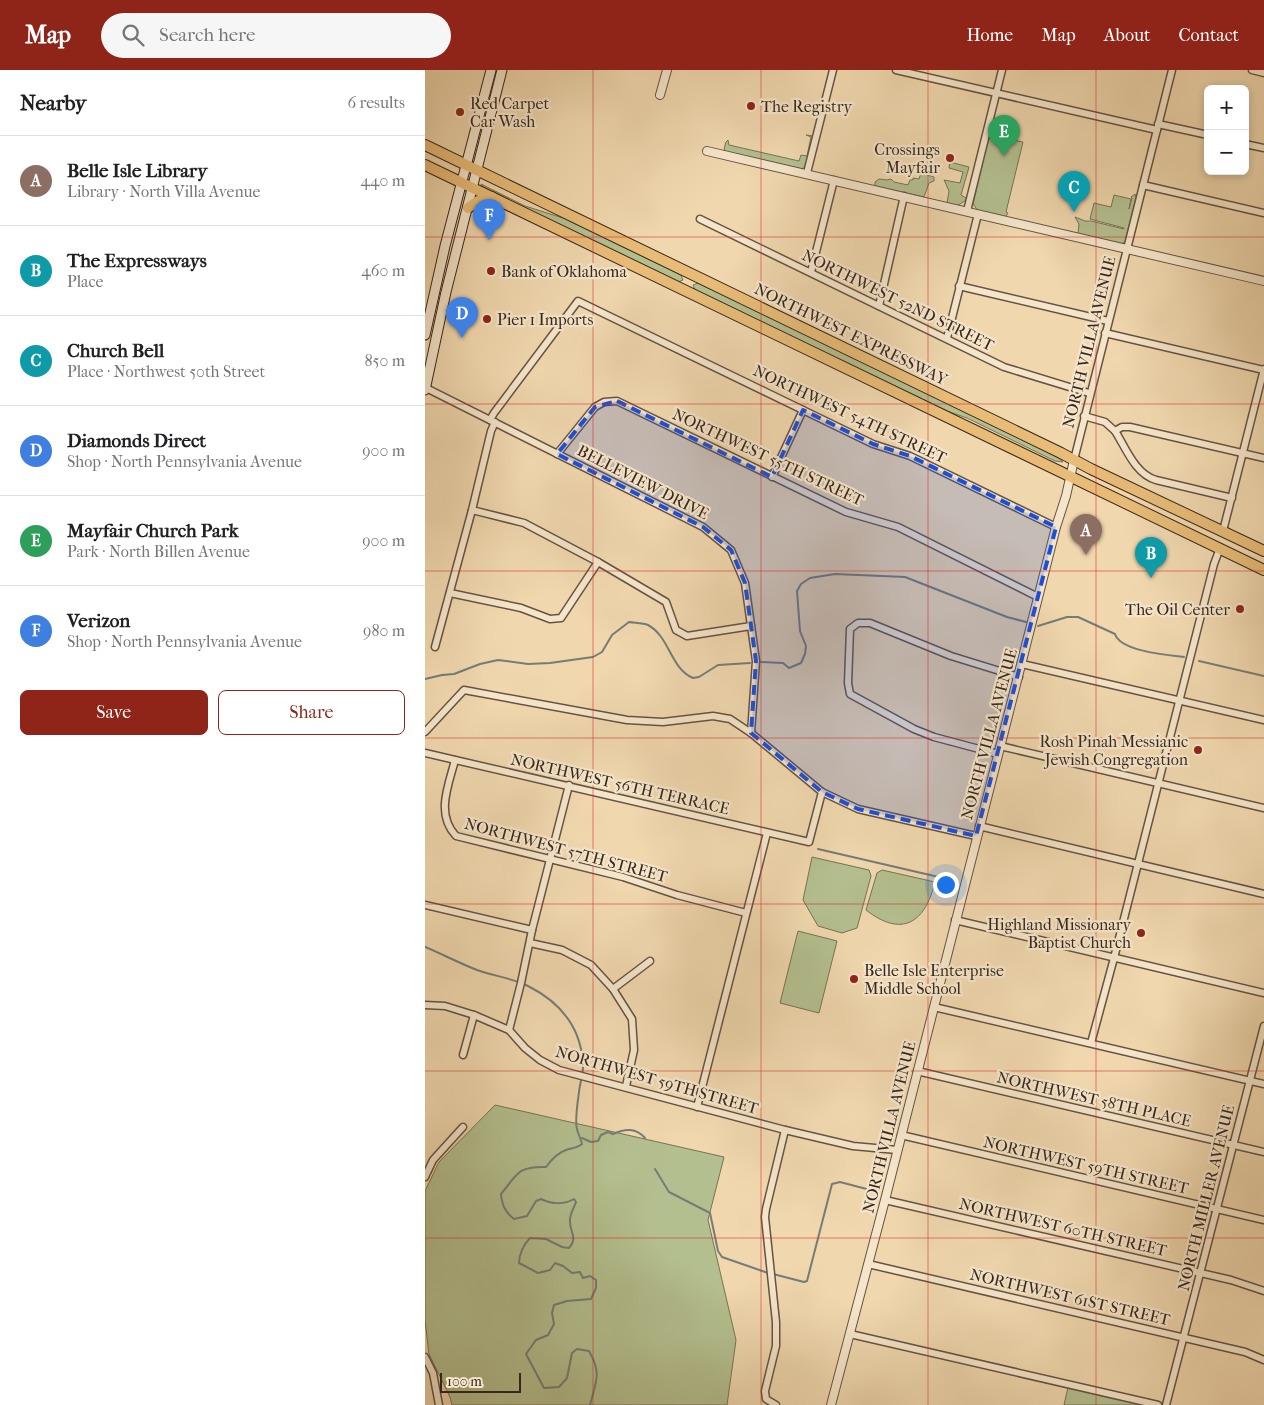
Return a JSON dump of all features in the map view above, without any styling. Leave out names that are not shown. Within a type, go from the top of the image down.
[{"type":"highway","name":"NORTHWEST EXPRESSWAY","points":[[425,145],[1264,551]]},
{"type":"highway","name":"NORTHWEST EXPRESSWAY","points":[[425,165],[1264,570]]},
{"type":"highway","points":[[468,208],[478,201],[492,197]]},
{"type":"highway","points":[[1220,548],[1227,543],[1244,541]]},
{"type":"main road","points":[[425,335],[491,70]]},
{"type":"main road","points":[[425,388],[446,292],[502,70]]},
{"type":"street","points":[[660,95],[667,70]]},
{"type":"street","points":[[807,173],[833,70]]},
{"type":"street","points":[[896,70],[1157,127],[1204,134]]},
{"type":"street","points":[[967,211],[1002,70]]},
{"type":"street","name":"NORTH VILLA AVENUE","points":[[831,1405],[885,1200],[976,836],[1071,476],[1089,393],[1171,70]]},
{"type":"street","points":[[1253,70],[1264,73]]},
{"type":"street","points":[[1249,145],[1264,148]]},
{"type":"street","points":[[707,151],[1264,281]]},
{"type":"street","points":[[811,272],[834,180]]},
{"type":"street","points":[[1143,184],[1264,213]]},
{"type":"street","points":[[879,306],[904,196]]},
{"type":"street","points":[[947,338],[978,214]]},
{"type":"street","name":"NORTHWEST 52ND STREET","points":[[700,219],[1004,367],[1089,393]]},
{"type":"street","points":[[959,286],[1108,321]]},
{"type":"street","name":"NORTHWEST 54TH STREET","points":[[492,421],[494,413],[578,301],[873,444],[910,456],[1056,527]]},
{"type":"street","points":[[1105,333],[1264,370],[1223,531]]},
{"type":"street","name":"BELLEVIEW DRIVE","points":[[425,388],[703,527],[731,550],[745,583],[756,662],[751,734]]},
{"type":"street","name":"NORTHWEST 55TH STREET","points":[[557,454],[595,407],[604,402],[617,401],[846,512],[898,527],[1039,597]]},
{"type":"street","points":[[772,477],[803,410]]},
{"type":"street","points":[[1085,416],[1105,422],[1115,431],[1138,469],[1147,476],[1156,480],[1232,498]]},
{"type":"street","points":[[435,647],[472,510],[492,421]]},
{"type":"street","points":[[1115,431],[1122,426],[1130,426],[1264,458]]},
{"type":"street","points":[[472,510],[524,523],[598,562],[667,602],[676,630],[687,636],[751,626]]},
{"type":"street","points":[[1091,1043],[1214,564],[1220,548]]},
{"type":"street","points":[[450,593],[521,608],[550,619],[561,618],[598,562]]},
{"type":"street","points":[[1019,677],[951,656],[870,623],[858,623],[851,628],[848,684],[851,694],[914,729],[934,737],[1159,783],[1264,808]]},
{"type":"street","points":[[1022,664],[1264,720]]},
{"type":"street","points":[[425,732],[464,690],[627,720],[663,722],[713,716],[729,719],[751,734],[822,792],[858,809],[976,836]]},
{"type":"street","name":"NORTHWEST 56TH TERRACE","points":[[425,753],[809,842],[822,792]]},
{"type":"street","name":"NORTHWEST 57TH STREET","points":[[455,760],[444,802],[444,810],[450,830],[456,836],[623,876],[677,895],[746,912]]},
{"type":"street","points":[[509,1030],[569,785]]},
{"type":"street","points":[[979,826],[1264,894]]},
{"type":"street","points":[[697,1107],[767,833]]},
{"type":"street","points":[[425,905],[532,930]]},
{"type":"street","points":[[955,920],[1264,993]]},
{"type":"street","points":[[530,943],[562,950],[591,965],[613,989],[632,1019],[635,1050],[626,1086]]},
{"type":"street","points":[[613,989],[650,961]]},
{"type":"street","name":"NORTHWEST 59TH STREET","points":[[425,1005],[445,1006],[474,1015],[509,1030],[525,1048],[554,1068],[785,1130],[853,1146],[897,1150]]},
{"type":"street","points":[[934,1007],[1264,1084]]},
{"type":"street","points":[[463,1055],[474,1015]]},
{"type":"street","name":"NORTH MILLER AVENUE","points":[[1166,1405],[1264,1026]]},
{"type":"street","name":"NORTHWEST 58TH PLACE","points":[[917,1071],[1264,1152]]},
{"type":"street","points":[[425,1177],[433,1160],[463,1127]]},
{"type":"street","points":[[777,1405],[766,1399],[765,1391],[776,1346],[776,1322],[765,1209],[785,1130]]},
{"type":"street","name":"NORTHWEST 59TH STREET","points":[[901,1136],[1264,1220]]},
{"type":"street","name":"NORTHWEST 60TH STREET","points":[[885,1200],[1259,1288],[1264,1291]]},
{"type":"street","name":"NORTHWEST 61ST STREET","points":[[868,1264],[1245,1352],[1264,1360]]},
{"type":"street","points":[[850,1334],[1158,1405]]},
{"type":"street","points":[[425,1357],[433,1373],[439,1405]]},
{"type":"highlighted area","points":[[617,401],[772,477],[803,410],[873,444],[910,456],[1056,527],[976,836],[858,809],[822,792],[751,733],[756,661],[745,583],[731,550],[703,527],[557,454],[595,407]]},
{"type":"green space","points":[[806,135],[813,136],[806,166],[802,169],[727,152],[724,149],[728,140],[729,145],[799,161],[801,155],[807,156],[811,137]]},
{"type":"green space","points":[[989,135],[1023,142],[1006,212],[1008,213],[1005,218],[978,211],[973,204]]},
{"type":"green space","points":[[950,162],[969,167],[961,195],[966,200],[957,206],[947,203],[949,191],[944,180],[960,183],[963,172],[949,168]]},
{"type":"green space","points":[[921,173],[934,177],[934,181],[929,183],[924,197],[875,186],[875,182],[879,179],[891,179],[894,182],[908,185],[913,178],[919,179]]},
{"type":"green space","points":[[481,184],[525,206],[563,218],[681,275],[683,280],[678,282],[484,189]]},
{"type":"green space","points":[[1135,194],[1136,198],[1125,242],[1121,244],[1078,234],[1079,224],[1075,217],[1085,221],[1124,229],[1090,219],[1094,203],[1111,207],[1114,195],[1131,199],[1129,209],[1132,198],[1131,197]]},
{"type":"green space","points":[[698,283],[1056,456],[1063,462],[1055,461],[967,418],[947,411],[695,290],[693,285]]},
{"type":"green space","points":[[812,857],[869,870],[871,876],[857,928],[842,933],[818,926],[803,900]]},
{"type":"green space","points":[[882,870],[935,882],[925,908],[910,922],[901,924],[891,923],[879,919],[866,910],[877,873]]},
{"type":"green space","points":[[798,931],[837,941],[819,1013],[780,1003]]},
{"type":"green space","points":[[495,1105],[724,1157],[708,1220],[736,1340],[727,1405],[452,1405],[429,1354],[425,1320],[425,1191],[439,1162]]},
{"type":"green space","points":[[1068,1387],[1146,1405],[1064,1405]]},
{"type":"waterway","points":[[828,106],[832,107]]},
{"type":"waterway","points":[[761,662],[783,663],[789,668],[801,663],[806,646],[800,631],[797,591],[801,584],[810,578],[835,574],[905,577],[1007,617],[1026,622]]},
{"type":"waterway","points":[[1038,626],[1067,617],[1078,617],[1115,634],[1119,640],[1135,648],[1184,657]]},
{"type":"waterway","points":[[425,679],[454,674],[480,664],[498,660],[528,664],[593,657],[602,652],[612,635],[629,622],[646,624],[655,630],[679,667],[693,678],[699,677],[718,665],[750,663]]},
{"type":"waterway","points":[[1199,661],[1264,676]]},
{"type":"waterway","points":[[818,849],[956,881]]},
{"type":"waterway","points":[[425,947],[477,970],[516,981],[539,992],[566,1016],[578,1037],[583,1066],[576,1126],[582,1144],[560,1153],[546,1167],[523,1170],[501,1194],[502,1202],[508,1214],[514,1219],[527,1216],[536,1201],[541,1199],[557,1203],[574,1199],[576,1202],[570,1217],[573,1241],[569,1248],[562,1247],[546,1239],[530,1238],[522,1249],[519,1263],[538,1273],[550,1270],[555,1263],[572,1273],[580,1272],[583,1278],[590,1276],[596,1280],[596,1288],[591,1299],[567,1301],[554,1305],[552,1313],[554,1324],[548,1335],[536,1340],[526,1354],[544,1388],[559,1387],[567,1378],[572,1353],[577,1349],[589,1351],[597,1372],[590,1405]]},
{"type":"waterway","points":[[582,1138],[591,1142],[598,1141],[601,1135],[608,1132],[613,1134],[626,1130],[638,1132],[645,1138]]},
{"type":"waterway","points":[[655,1169],[669,1192],[710,1213],[718,1251],[722,1257],[768,1273]]},
{"type":"waterway","points":[[773,1274],[804,1282],[807,1281],[832,1184],[840,1182],[878,1192]]},
{"type":"place","name":"The Registry","points":[[751,106]]},
{"type":"place","name":"Red Carpet Car Wash","points":[[460,112]]},
{"type":"place","name":"Mayfair Church Park","points":[[1004,156]]},
{"type":"place","name":"Crossings Mayfair","points":[[950,158]]},
{"type":"place","name":"Church Bell","points":[[1074,212]]},
{"type":"place","name":"Verizon","points":[[489,240]]},
{"type":"place","name":"Bank of Oklahoma","points":[[491,271]]},
{"type":"place","name":"Pier 1 Imports","points":[[487,319]]},
{"type":"place","name":"Diamonds Direct","points":[[462,338]]},
{"type":"place","name":"Belle Isle Library","points":[[1086,555]]},
{"type":"place","name":"The Expressways","points":[[1151,578]]},
{"type":"place","name":"The Oil Center","points":[[1240,609]]},
{"type":"place","name":"Rosh Pinah Messianic Jewish Congregation","points":[[1198,750]]},
{"type":"place","name":"Highland Missionary Baptist Church","points":[[1141,933]]},
{"type":"place","name":"Belle Isle Enterprise Middle School","points":[[854,979]]}]
